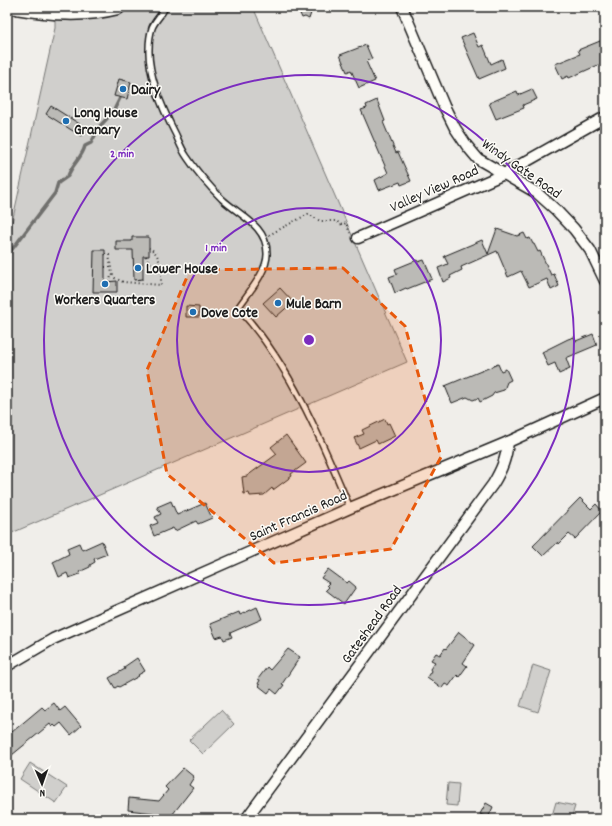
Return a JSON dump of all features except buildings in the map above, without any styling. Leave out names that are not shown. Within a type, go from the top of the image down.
[{"type":"street","points":[[16,7],[90,12],[118,7]]},
{"type":"street","name":"Windy Gate Road","points":[[402,7],[444,106],[467,146],[478,159],[537,193],[556,210],[574,229],[590,250],[605,281]]},
{"type":"street","name":"Valley View Road","points":[[358,238],[504,174],[605,117]]},
{"type":"street","name":"Saint Francis Road","points":[[7,666],[53,639],[350,508],[508,442],[605,398]]},
{"type":"street","name":"Gateshead Road","points":[[246,819],[493,484],[501,471],[506,458],[508,442]]},
{"type":"lane","points":[[165,7],[152,27],[149,49],[150,64],[155,85],[165,114],[186,156],[202,178],[222,199],[251,222],[264,238],[268,253],[267,262],[238,308],[282,366],[330,459],[350,508]]},
{"type":"path","points":[[264,238],[308,214],[320,221],[336,221],[342,225],[346,223],[354,240],[358,238]]},
{"type":"path","points":[[105,254],[110,256],[110,267],[115,278],[123,282],[161,284],[157,254],[149,248]]},
{"type":"path","points":[[146,256],[153,266],[160,269]]},
{"type":"path","points":[[105,267],[110,267]]},
{"type":"path","points":[[110,282],[112,274]]},
{"type":"highlighted area","points":[[343,268],[405,326],[441,457],[391,549],[274,563],[167,474],[147,370],[190,270]]},
{"type":"shaded area","points":[[55,7],[253,7],[407,362],[7,535],[7,245],[55,28]]},
{"type":"shaded area","points":[[533,665],[551,671],[538,712],[520,706]]},
{"type":"shaded area","points":[[221,710],[234,724],[203,754],[189,740]]},
{"type":"shaded area","points":[[30,763],[67,787],[56,803],[20,779]]},
{"type":"shaded area","points":[[448,783],[459,784],[457,806],[446,805]]},
{"type":"shaded area","points":[[556,802],[575,806],[571,819],[551,819]]},
{"type":"waterway","points":[[7,256],[55,193],[58,183],[68,176],[82,154],[85,146],[91,143],[100,126],[113,112],[120,98]]},
{"type":"place","name":"Dairy","points":[[123,89]]},
{"type":"place","name":"Long House Granary","points":[[66,121]]},
{"type":"place","name":"Lower House","points":[[138,268]]},
{"type":"place","name":"Workers Quarters","points":[[105,284]]},
{"type":"place","name":"Mule Barn","points":[[278,303]]},
{"type":"place","name":"Dove Cote","points":[[193,312]]}]
